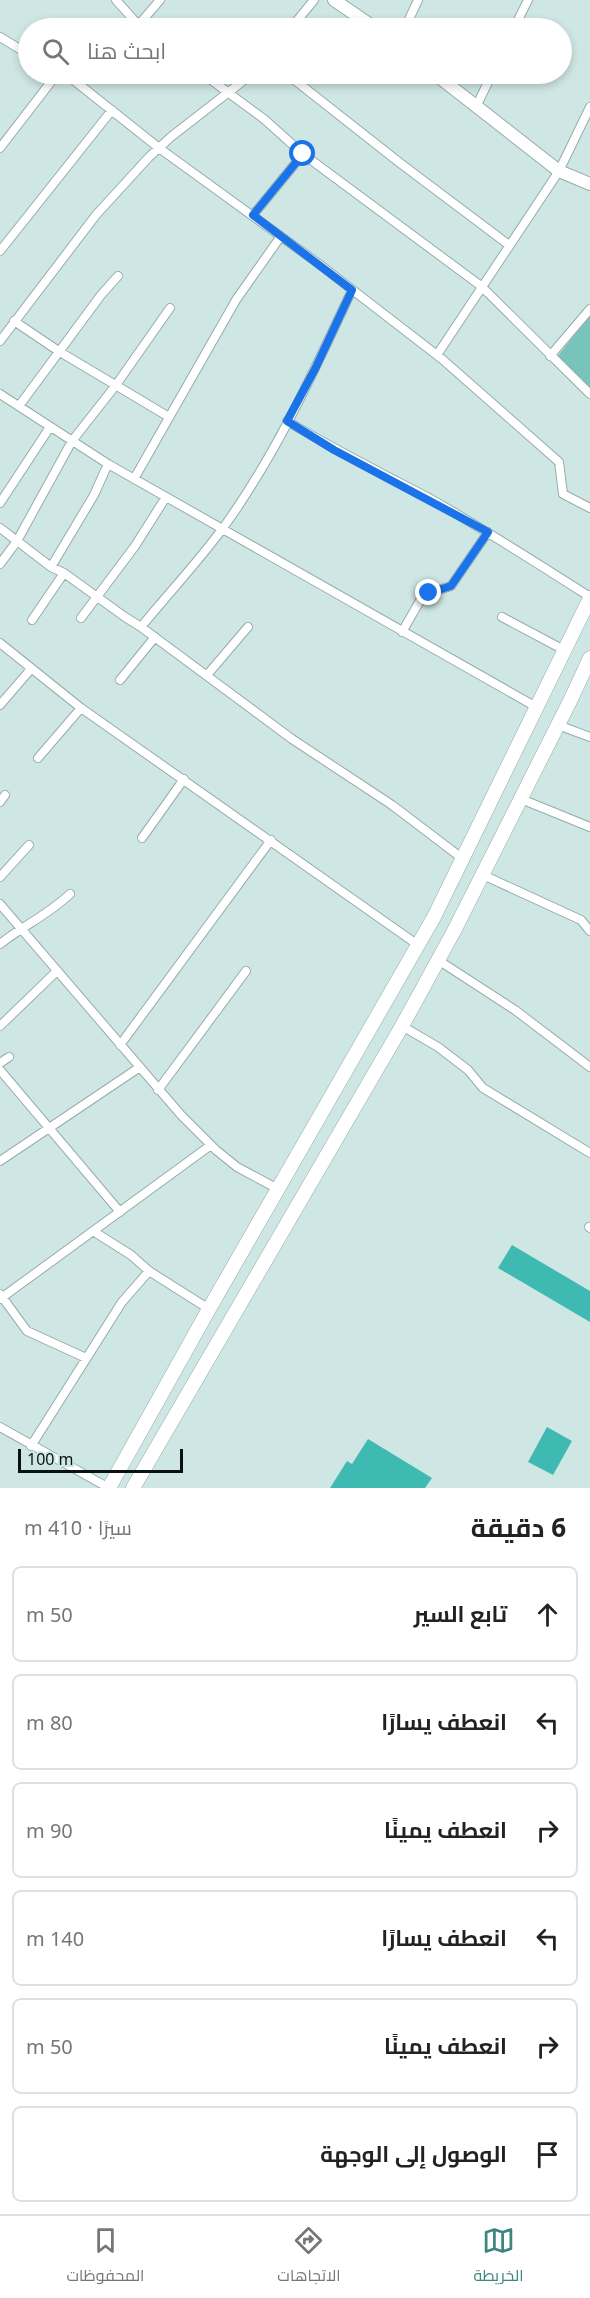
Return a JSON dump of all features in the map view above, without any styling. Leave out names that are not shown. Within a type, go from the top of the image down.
[{"type":"main road","points":[[109,1488],[418,945],[538,708],[590,597]]},
{"type":"main road","points":[[133,1488],[402,1026],[483,875],[590,658]]},
{"type":"street","points":[[116,0],[131,18]]},
{"type":"street","points":[[146,18],[160,0]]},
{"type":"street","points":[[299,18],[314,0]]},
{"type":"street","points":[[334,0],[360,18]]},
{"type":"street","points":[[410,18],[418,0]]},
{"type":"street","points":[[519,18],[528,0]]},
{"type":"street","points":[[1,40],[18,49]]},
{"type":"street","points":[[0,148],[49,84]]},
{"type":"street","points":[[80,84],[159,148],[253,215],[437,355],[559,462],[562,494],[590,508]]},
{"type":"street","points":[[217,84],[264,119],[303,154],[481,286],[590,394]]},
{"type":"street","points":[[0,341],[96,215],[159,148],[240,84]]},
{"type":"street","points":[[300,84],[509,245]]},
{"type":"street","points":[[448,84],[560,171],[590,184]]},
{"type":"street","points":[[476,106],[487,84]]},
{"type":"street","points":[[437,355],[560,171],[590,107]]},
{"type":"street","points":[[0,251],[112,110]]},
{"type":"street","points":[[253,215],[303,154]]},
{"type":"street","points":[[134,478],[236,300],[280,236]]},
{"type":"street","points":[[19,406],[101,295],[118,276]]},
{"type":"street","points":[[141,627],[223,528],[287,421],[315,369],[352,290]]},
{"type":"street","points":[[0,564],[17,541],[72,441],[116,386],[170,308]]},
{"type":"street","points":[[550,356],[590,309]]},
{"type":"street","points":[[14,321],[60,352],[169,417]]},
{"type":"street","points":[[0,394],[108,464],[538,708]]},
{"type":"street","points":[[287,421],[334,450],[488,532],[590,597]]},
{"type":"street","points":[[0,503],[50,427]]},
{"type":"street","points":[[51,567],[94,495],[108,464]]},
{"type":"street","points":[[81,618],[135,546],[166,496]]},
{"type":"street","points":[[0,528],[51,567],[64,573],[155,637],[298,743],[392,805],[463,859]]},
{"type":"street","points":[[402,632],[421,599],[429,593],[451,586],[488,532]]},
{"type":"street","points":[[32,620],[64,573]]},
{"type":"street","points":[[502,617],[564,650]]},
{"type":"street","points":[[207,675],[248,627]]},
{"type":"street","points":[[120,680],[155,637]]},
{"type":"street","points":[[0,643],[81,708],[418,945]]},
{"type":"street","points":[[0,705],[31,669]]},
{"type":"street","points":[[38,758],[81,708]]},
{"type":"street","points":[[558,725],[590,737]]},
{"type":"street","points":[[142,838],[184,779]]},
{"type":"street","points":[[521,799],[590,827]]},
{"type":"street","points":[[120,1045],[271,840]]},
{"type":"street","points":[[0,877],[29,845]]},
{"type":"street","points":[[483,875],[581,920],[590,930]]},
{"type":"street","points":[[0,944],[21,928],[49,912],[70,894]]},
{"type":"street","points":[[0,904],[158,1090],[211,1145],[237,1167],[278,1189]]},
{"type":"street","points":[[438,960],[515,1010],[590,1067]]},
{"type":"street","points":[[0,1026],[57,971]]},
{"type":"street","points":[[158,1090],[246,971]]},
{"type":"street","points":[[402,1026],[438,1047],[468,1070],[483,1088],[590,1153]]},
{"type":"street","points":[[0,1063],[9,1057]]},
{"type":"street","points":[[0,1161],[140,1067]]},
{"type":"street","points":[[0,1070],[120,1212]]},
{"type":"street","points":[[86,1358],[27,1331],[1,1296],[211,1145]]},
{"type":"street","points":[[93,1232],[131,1255],[149,1271],[209,1309]]},
{"type":"street","points":[[31,1446],[122,1302],[149,1271]]},
{"type":"street","points":[[0,1427],[109,1488]]},
{"type":"shaded area","points":[[590,315],[590,390],[557,357]]},
{"type":"building","points":[[512,1245],[590,1291],[590,1322],[498,1268]]},
{"type":"building","points":[[547,1427],[572,1441],[553,1475],[528,1462]]},
{"type":"building","points":[[368,1439],[432,1478],[425,1488],[330,1488],[347,1461],[352,1464]]},
{"type":"route","points":[[303,154],[253,215],[352,290],[315,369],[287,421],[334,450],[429,498],[488,532],[451,586],[429,593]]}]
